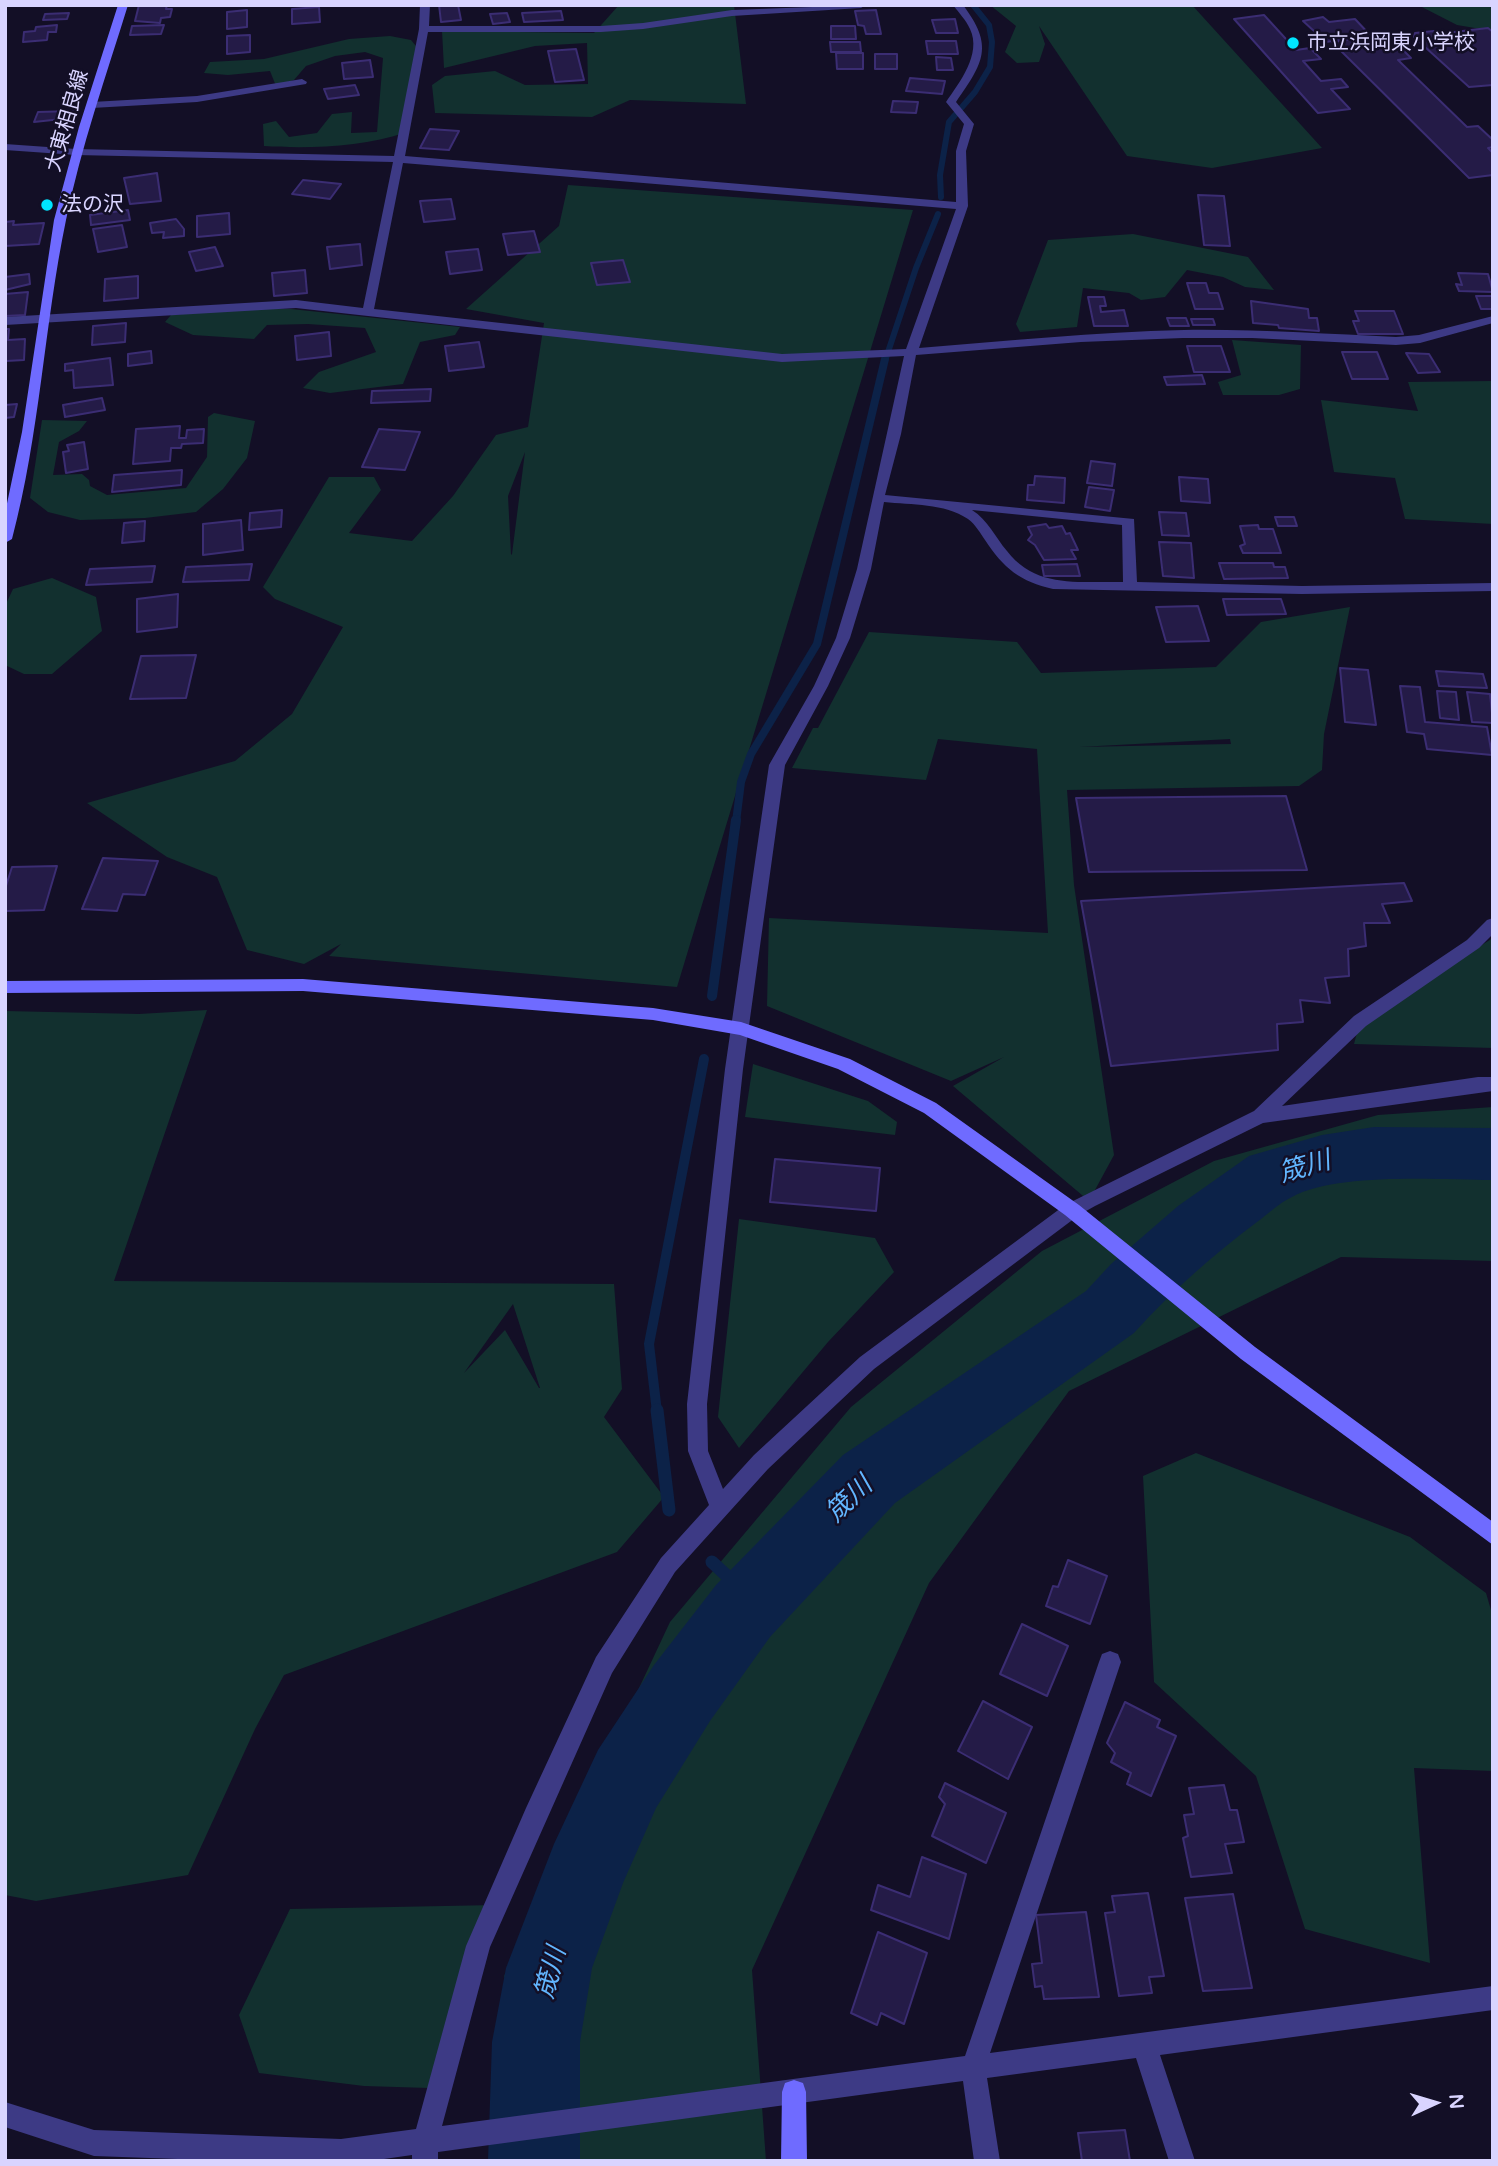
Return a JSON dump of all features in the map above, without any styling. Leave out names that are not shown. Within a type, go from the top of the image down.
[{"type":"street","name":"大東相良線","points":[[5,539],[26,449],[54,249],[76,152],[123,5]]},
{"type":"street","points":[[368,310],[400,159],[424,29],[425,5]]},
{"type":"street","points":[[424,29],[601,29],[643,26],[732,13],[860,5]]},
{"type":"street","points":[[720,1506],[698,1451],[697,1404],[734,1069],[777,765],[821,686],[843,638],[864,569],[878,498],[895,434],[903,353],[962,206],[961,151],[969,124],[951,102],[972,67],[978,44],[976,31],[958,5]]},
{"type":"street","points":[[92,105],[197,99],[302,82]]},
{"type":"street","points":[[5,147],[76,152],[400,159],[962,206]]},
{"type":"street","points":[[5,321],[283,304],[368,310],[782,358],[903,353],[1056,339],[1183,334],[1420,340],[1493,319]]},
{"type":"street","points":[[878,498],[1129,522],[1130,587]]},
{"type":"street","points":[[946,504],[976,518],[1012,567],[1029,581],[1053,585],[1302,590],[1493,587]]},
{"type":"street","points":[[425,2151],[478,1946],[604,1665],[668,1565],[761,1462],[867,1363],[1072,1210],[1260,1116],[1360,1021],[1473,944],[1493,924]]},
{"type":"street","points":[[5,986],[303,985],[653,1014],[741,1029],[844,1064],[930,1108],[1072,1210],[1248,1353],[1493,1535]]},
{"type":"street","points":[[1260,1116],[1493,1084]]},
{"type":"street","points":[[987,2161],[973,2068],[1110,1662]]},
{"type":"street","points":[[5,2114],[94,2143],[341,2157],[425,2151],[463,2137],[1493,1998]]},
{"type":"street","points":[[1144,2045],[1182,2161]]},
{"type":"street","points":[[783,2094],[794,2161]]},
{"type":"green space","points":[[619,5],[734,5],[746,104],[630,100],[592,117],[435,113],[432,85],[445,76],[495,71],[525,85],[588,84],[587,43],[535,46],[444,68],[442,31],[594,33]]},
{"type":"green space","points":[[990,5],[1192,5],[1322,148],[1212,168],[1127,156],[1039,26],[1045,44],[1039,62],[1017,63],[1005,52],[1016,26]]},
{"type":"green space","points":[[1418,5],[1493,5],[1493,31],[1457,25]]},
{"type":"green space","points":[[390,36],[411,40],[420,51],[404,133],[388,138],[316,147],[264,146],[263,124],[276,121],[289,137],[317,133],[332,114],[352,112],[351,133],[377,132],[383,58],[365,52],[335,56],[306,66],[294,80],[276,86],[270,71],[228,75],[204,73],[210,62],[264,59],[349,39]]},
{"type":"green space","points":[[568,185],[913,210],[677,987],[329,956],[341,944],[304,964],[247,950],[217,877],[167,857],[87,803],[235,761],[292,714],[343,627],[275,599],[263,587],[329,477],[374,477],[381,490],[349,533],[412,541],[453,496],[496,435],[528,427],[544,323],[466,309],[559,226]],"holes":[[[525,452],[512,554],[508,496]]]},
{"type":"green space","points":[[1133,234],[1248,257],[1274,290],[1245,287],[1223,277],[1187,270],[1165,297],[1141,300],[1129,293],[1083,288],[1077,327],[1020,332],[1016,324],[1048,240]]},
{"type":"green space","points":[[243,309],[291,309],[460,327],[455,335],[420,342],[403,384],[330,393],[303,388],[319,372],[376,352],[365,328],[308,324],[267,325],[254,339],[193,335],[165,322],[171,315]]},
{"type":"green space","points":[[1232,340],[1301,345],[1300,389],[1279,395],[1223,395],[1218,382],[1241,375]]},
{"type":"green space","points":[[1493,381],[1493,524],[1405,519],[1395,478],[1334,472],[1321,400],[1418,411],[1408,382]]},
{"type":"green space","points":[[214,413],[255,421],[247,458],[223,489],[196,512],[145,518],[80,520],[48,512],[30,498],[42,420],[87,421],[79,431],[59,442],[53,475],[82,474],[89,480],[90,486],[107,495],[186,488],[207,457],[208,417]]},
{"type":"green space","points":[[52,578],[96,597],[102,631],[52,674],[24,674],[5,665],[5,606],[13,589]]},
{"type":"green space","points":[[1350,607],[1324,734],[1322,770],[1299,786],[1067,790],[1074,885],[1114,1155],[1089,1201],[953,1086],[1004,1057],[951,1081],[767,1006],[769,918],[1048,933],[1037,749],[938,739],[926,780],[792,768],[813,728],[818,728],[869,632],[1017,642],[1041,673],[1216,667],[1261,622]],"holes":[[[1230,739],[1231,744],[1079,747]]]},
{"type":"green space","points":[[1493,938],[1493,1048],[1354,1044],[1360,1021]]},
{"type":"green space","points":[[207,1010],[114,1281],[614,1284],[622,1389],[604,1417],[664,1497],[617,1552],[284,1675],[255,1729],[188,1875],[36,1901],[5,1895],[5,1011],[139,1014]],"holes":[[[513,1304],[540,1388],[505,1330],[464,1373]]]},
{"type":"green space","points":[[753,1064],[868,1101],[897,1122],[895,1135],[745,1117]]},
{"type":"green space","points":[[1493,1107],[1493,1261],[1341,1257],[1069,1391],[929,1583],[752,1970],[766,2161],[527,2161],[504,1976],[670,1622],[851,1407],[1042,1251],[1214,1161],[1378,1115]]},
{"type":"green space","points":[[739,1219],[875,1238],[894,1272],[828,1342],[739,1448],[718,1417]]},
{"type":"green space","points":[[1196,1453],[1410,1537],[1486,1593],[1493,1617],[1493,1771],[1414,1768],[1430,1963],[1305,1929],[1256,1776],[1154,1682],[1143,1476]]},
{"type":"green space","points":[[496,1905],[429,2088],[364,2086],[259,2073],[239,2015],[290,1909]]},
{"type":"building","points":[[139,5],[167,5],[166,9],[172,9],[170,17],[161,18],[160,23],[135,21]]},
{"type":"building","points":[[439,5],[458,5],[461,20],[441,22]]},
{"type":"building","points":[[319,7],[320,22],[292,24],[292,9]]},
{"type":"building","points":[[247,10],[247,27],[227,29],[227,12]]},
{"type":"building","points":[[876,10],[881,34],[866,34],[864,26],[858,25],[855,11]]},
{"type":"building","points":[[561,11],[563,20],[524,22],[522,13]]},
{"type":"building","points":[[69,13],[67,19],[43,20],[45,14]]},
{"type":"building","points":[[507,13],[510,22],[493,24],[490,14]]},
{"type":"building","points":[[1264,15],[1296,50],[1310,48],[1321,59],[1303,61],[1321,81],[1341,79],[1348,87],[1331,89],[1350,109],[1318,113],[1234,19]]},
{"type":"building","points":[[1323,17],[1329,22],[1355,19],[1370,35],[1326,42],[1303,21]]},
{"type":"building","points":[[955,19],[958,33],[936,33],[932,20]]},
{"type":"building","points":[[57,25],[56,32],[48,32],[47,40],[23,42],[24,32],[35,31],[36,27]]},
{"type":"building","points":[[164,25],[161,34],[130,35],[132,26]]},
{"type":"building","points":[[831,26],[855,26],[856,39],[831,39]]},
{"type":"building","points":[[1488,28],[1493,32],[1493,85],[1469,87],[1414,37],[1415,33],[1434,31],[1437,34]]},
{"type":"building","points":[[1387,34],[1411,58],[1398,60],[1467,127],[1478,126],[1493,140],[1493,147],[1488,148],[1493,153],[1493,175],[1469,178],[1332,42]]},
{"type":"building","points":[[250,35],[250,52],[227,54],[227,36]]},
{"type":"building","points":[[926,41],[956,41],[958,54],[928,54]]},
{"type":"building","points":[[830,42],[860,42],[861,52],[831,52]]},
{"type":"building","points":[[576,49],[584,80],[555,82],[548,51]]},
{"type":"building","points":[[836,53],[863,53],[863,69],[837,69]]},
{"type":"building","points":[[875,54],[897,54],[897,69],[875,69]]},
{"type":"building","points":[[936,57],[951,58],[953,70],[937,70]]},
{"type":"building","points":[[370,60],[373,77],[344,79],[342,63]]},
{"type":"building","points":[[910,78],[945,81],[942,94],[906,91]]},
{"type":"building","points":[[355,85],[359,95],[328,99],[324,89]]},
{"type":"building","points":[[893,101],[918,102],[916,113],[891,112]]},
{"type":"building","points":[[73,111],[71,118],[34,122],[38,112]]},
{"type":"building","points":[[430,129],[459,131],[449,150],[420,148]]},
{"type":"building","points":[[157,173],[161,201],[130,204],[124,178]]},
{"type":"building","points":[[303,180],[341,184],[330,199],[292,194]]},
{"type":"building","points":[[1198,195],[1224,196],[1230,246],[1204,245]]},
{"type":"building","points":[[451,199],[455,219],[424,222],[420,201]]},
{"type":"building","points":[[128,210],[130,220],[91,225],[90,215]]},
{"type":"building","points":[[229,213],[230,234],[197,237],[197,216]]},
{"type":"building","points":[[176,219],[184,229],[184,236],[163,238],[164,232],[152,233],[150,223]]},
{"type":"building","points":[[14,221],[13,225],[44,223],[39,244],[5,246],[5,222]]},
{"type":"building","points":[[122,225],[127,247],[98,252],[93,229]]},
{"type":"building","points":[[534,231],[540,252],[508,255],[503,234]]},
{"type":"building","points":[[360,244],[362,265],[330,269],[327,247]]},
{"type":"building","points":[[215,247],[223,266],[196,271],[189,252]]},
{"type":"building","points":[[478,249],[482,270],[450,274],[446,252]]},
{"type":"building","points":[[623,260],[630,282],[597,285],[591,263]]},
{"type":"building","points":[[305,270],[307,293],[274,296],[272,273]]},
{"type":"building","points":[[1458,273],[1488,274],[1493,292],[1459,291],[1456,284],[1462,285]]},
{"type":"building","points":[[29,274],[30,284],[5,290],[5,277]]},
{"type":"building","points":[[138,276],[138,298],[104,301],[105,279]]},
{"type":"building","points":[[1187,283],[1206,283],[1209,293],[1218,293],[1223,309],[1195,309]]},
{"type":"building","points":[[28,292],[25,315],[5,316],[5,294]]},
{"type":"building","points":[[1476,296],[1493,296],[1493,309],[1481,309]]},
{"type":"building","points":[[1088,297],[1104,297],[1106,306],[1100,306],[1101,312],[1124,310],[1128,326],[1094,326]]},
{"type":"building","points":[[1251,301],[1308,309],[1309,318],[1317,318],[1319,331],[1253,323]]},
{"type":"building","points":[[1355,311],[1394,311],[1403,334],[1358,334],[1353,321],[1359,321]]},
{"type":"building","points":[[1167,318],[1186,318],[1189,326],[1170,326]]},
{"type":"building","points":[[1191,319],[1213,319],[1215,325],[1193,325]]},
{"type":"building","points":[[126,323],[125,342],[92,345],[93,326]]},
{"type":"building","points":[[5,329],[9,329],[8,340],[25,339],[24,360],[6,361]]},
{"type":"building","points":[[329,332],[331,356],[297,360],[295,336]]},
{"type":"building","points":[[479,342],[484,367],[449,371],[445,346]]},
{"type":"building","points":[[1187,346],[1221,346],[1230,372],[1194,372]]},
{"type":"building","points":[[151,351],[152,363],[128,366],[128,354]]},
{"type":"building","points":[[1342,352],[1377,352],[1388,379],[1352,379]]},
{"type":"building","points":[[1406,353],[1429,354],[1440,372],[1418,373]]},
{"type":"building","points":[[110,358],[113,385],[74,388],[73,370],[65,371],[65,364]]},
{"type":"building","points":[[1202,375],[1205,384],[1167,385],[1164,377]]},
{"type":"building","points":[[431,389],[430,401],[371,403],[372,391]]},
{"type":"building","points":[[102,398],[105,410],[65,417],[63,405]]},
{"type":"building","points":[[17,404],[14,417],[5,418],[5,405]]},
{"type":"building","points":[[180,426],[179,438],[186,438],[187,430],[204,429],[203,443],[182,444],[181,448],[171,448],[170,461],[133,464],[136,429]]},
{"type":"building","points":[[379,429],[420,432],[405,470],[362,467]]},
{"type":"building","points":[[84,442],[88,469],[66,473],[63,452],[69,451],[67,445]]},
{"type":"building","points":[[1091,461],[1115,464],[1112,486],[1087,483]]},
{"type":"building","points":[[182,470],[181,485],[112,492],[114,475]]},
{"type":"building","points":[[1035,476],[1065,478],[1064,503],[1027,500],[1028,485],[1034,485]]},
{"type":"building","points":[[1179,477],[1208,479],[1210,503],[1181,501]]},
{"type":"building","points":[[1089,487],[1114,490],[1110,511],[1085,507]]},
{"type":"building","points":[[282,510],[281,527],[249,530],[250,513]]},
{"type":"building","points":[[1159,512],[1186,513],[1189,536],[1162,535]]},
{"type":"building","points":[[1275,517],[1294,517],[1297,526],[1278,526]]},
{"type":"building","points":[[241,520],[243,550],[203,555],[203,524]]},
{"type":"building","points":[[145,521],[144,541],[122,543],[124,523]]},
{"type":"building","points":[[1046,524],[1049,528],[1062,526],[1066,534],[1070,533],[1078,550],[1071,550],[1076,559],[1044,560],[1035,545],[1028,540],[1032,535],[1028,527]]},
{"type":"building","points":[[1258,525],[1259,529],[1273,529],[1281,553],[1243,553],[1240,546],[1245,544],[1240,526]]},
{"type":"building","points":[[1159,542],[1191,543],[1194,578],[1163,576]]},
{"type":"building","points":[[1219,563],[1273,563],[1274,567],[1285,567],[1288,578],[1224,579]]},
{"type":"building","points":[[252,564],[249,580],[183,582],[186,567]]},
{"type":"building","points":[[1077,564],[1080,576],[1044,576],[1042,565]]},
{"type":"building","points":[[155,566],[152,582],[86,585],[90,569]]},
{"type":"building","points":[[178,594],[177,627],[137,632],[137,599]]},
{"type":"building","points":[[1223,599],[1281,599],[1286,614],[1227,615]]},
{"type":"building","points":[[1198,606],[1209,641],[1166,642],[1156,607]]},
{"type":"building","points":[[196,655],[186,698],[130,699],[141,656]]},
{"type":"building","points":[[1340,668],[1368,670],[1376,725],[1345,722]]},
{"type":"building","points":[[1436,671],[1483,674],[1487,688],[1439,686]]},
{"type":"building","points":[[1400,686],[1420,687],[1425,722],[1487,727],[1492,755],[1427,749],[1424,734],[1407,732]]},
{"type":"building","points":[[1437,691],[1456,692],[1459,720],[1440,718]]},
{"type":"building","points":[[1467,692],[1490,694],[1493,723],[1472,722]]},
{"type":"building","points":[[1286,796],[1307,870],[1089,872],[1076,798]]},
{"type":"building","points":[[103,858],[158,861],[145,895],[123,894],[117,911],[82,909]]},
{"type":"building","points":[[57,866],[44,910],[5,911],[5,889],[12,867]]},
{"type":"building","points":[[1404,883],[1412,901],[1382,904],[1390,923],[1364,923],[1366,946],[1348,949],[1349,976],[1325,978],[1330,1003],[1300,1000],[1303,1022],[1277,1024],[1278,1050],[1111,1066],[1081,901]]},
{"type":"building","points":[[775,1159],[880,1168],[876,1211],[770,1202]]},
{"type":"building","points":[[1068,1560],[1107,1576],[1090,1624],[1046,1606],[1053,1586],[1058,1587]]},
{"type":"building","points":[[1022,1624],[1068,1646],[1047,1696],[1000,1674]]},
{"type":"building","points":[[983,1701],[1032,1727],[1008,1779],[958,1751]]},
{"type":"building","points":[[1125,1702],[1160,1720],[1157,1727],[1176,1736],[1151,1796],[1127,1784],[1131,1773],[1111,1762],[1115,1753],[1107,1743]]},
{"type":"building","points":[[945,1783],[1006,1813],[986,1863],[932,1836],[945,1804],[939,1797]]},
{"type":"building","points":[[1224,1785],[1230,1810],[1237,1810],[1244,1842],[1225,1844],[1232,1873],[1191,1877],[1183,1838],[1188,1836],[1184,1815],[1194,1814],[1189,1788]]},
{"type":"building","points":[[922,1857],[966,1874],[949,1939],[871,1910],[878,1885],[910,1897]]},
{"type":"building","points":[[1148,1893],[1164,1976],[1149,1977],[1152,1993],[1119,1996],[1105,1913],[1115,1912],[1112,1896]]},
{"type":"building","points":[[1233,1894],[1252,1988],[1203,1991],[1185,1898]]},
{"type":"building","points":[[1086,1912],[1099,1997],[1044,1999],[1042,1986],[1035,1987],[1032,1964],[1042,1963],[1036,1915]]},
{"type":"building","points":[[878,1932],[927,1953],[904,2024],[881,2013],[877,2025],[851,2013]]},
{"type":"building","points":[[1125,2130],[1130,2161],[1082,2161],[1078,2133]]},
{"type":"waterway","points":[[941,197],[940,175],[949,122],[975,92],[990,67],[992,42],[989,25],[973,5]]},
{"type":"waterway","points":[[885,361],[916,268],[938,214]]},
{"type":"waterway","points":[[736,822],[741,782],[751,754],[817,644],[885,359]]},
{"type":"waterway","points":[[712,996],[736,820]]},
{"type":"waterway","points":[[657,1412],[649,1344],[704,1059]]},
{"type":"waterway","name":"筬川","points":[[534,2161],[536,2042],[549,1968],[584,1874],[627,1779],[682,1693],[743,1611],[869,1479],[1110,1312],[1135,1285],[1202,1226],[1272,1175],[1322,1161],[1374,1153],[1493,1154]]},
{"type":"waterway","points":[[657,1410],[669,1510]]},
{"type":"waterway","points":[[712,1562],[753,1600]]},
{"type":"place","name":"市立浜岡東小学校","points":[[1293,43]]},
{"type":"place","name":"法の沢","points":[[47,205]]}]
